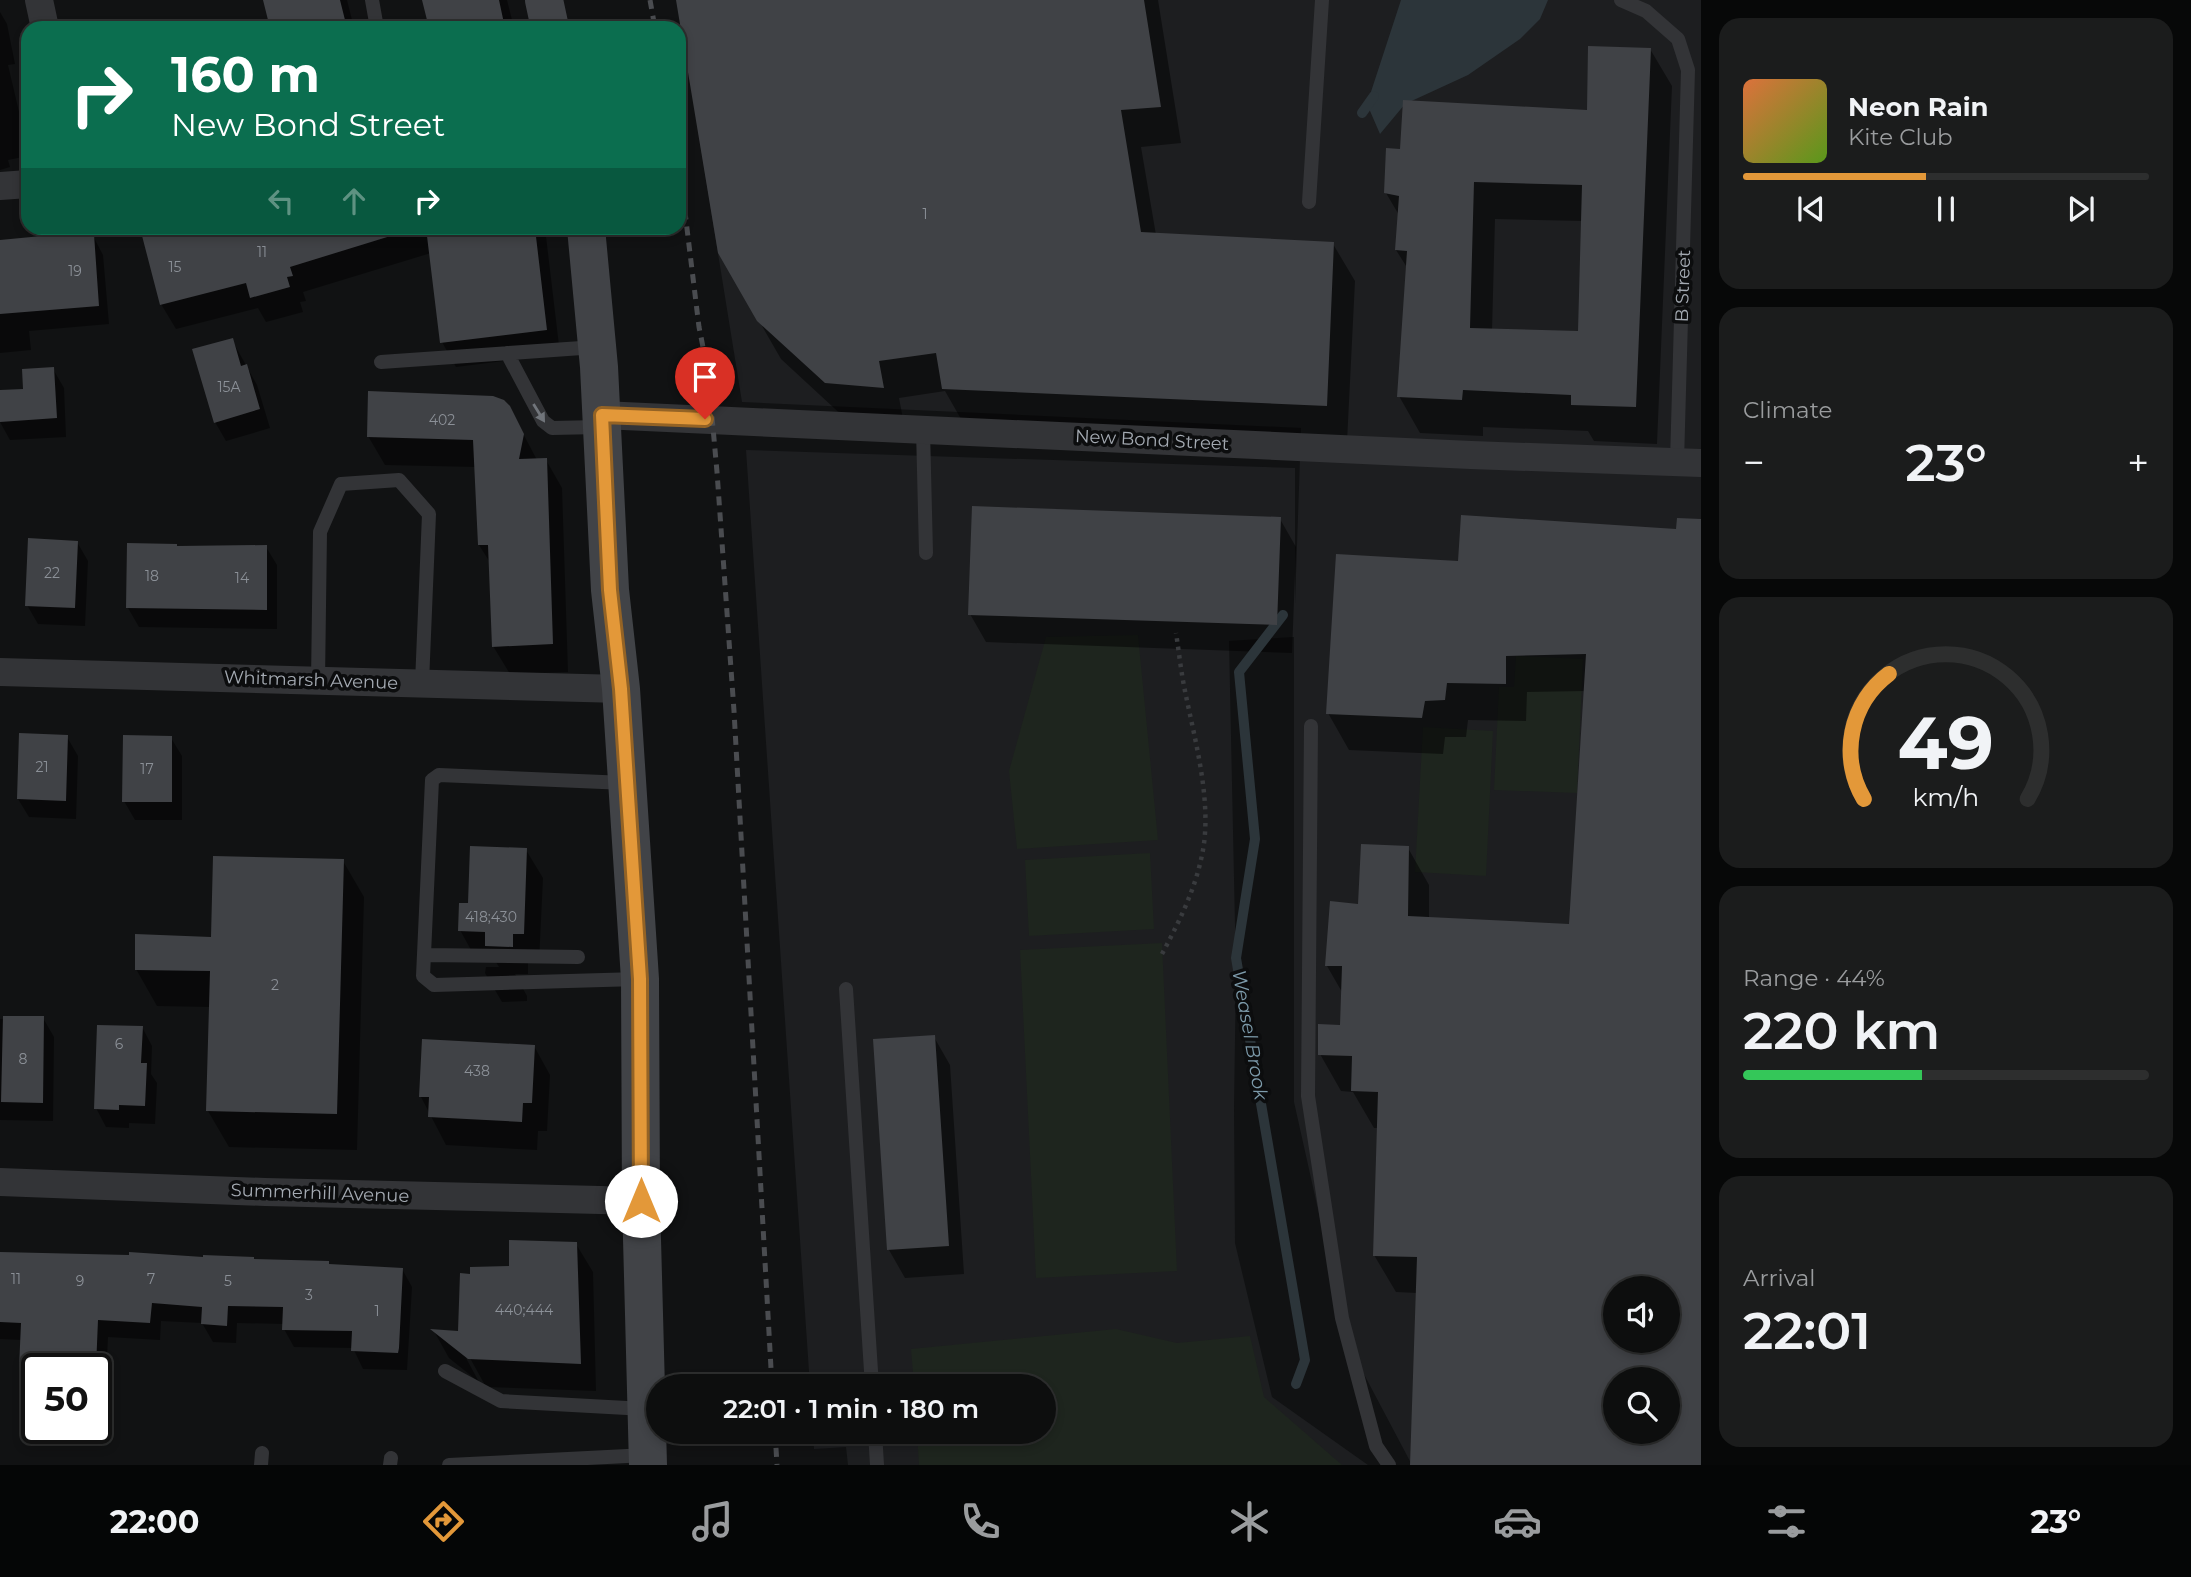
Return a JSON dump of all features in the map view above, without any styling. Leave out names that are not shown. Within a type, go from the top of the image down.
[{"type":"main road","points":[[544,0],[548,21]]},
{"type":"main road","points":[[587,235],[598,347],[610,590],[621,689],[640,979],[641,1201],[646,1374]]},
{"type":"street","points":[[39,0],[43,21]]},
{"type":"street","points":[[0,186],[21,184]]},
{"type":"street","name":"New Bond Street","points":[[603,421],[923,429],[1689,462]]},
{"type":"street","name":"Whitmarsh Avenue","points":[[0,672],[621,689]]},
{"type":"street","name":"Summerhill Avenue","points":[[0,1182],[265,1192],[641,1201]]},
{"type":"lane","points":[[372,0],[376,21]]},
{"type":"lane","points":[[1309,202],[1322,0]]},
{"type":"lane","name":"B Street","points":[[1621,0],[1648,5],[1678,39],[1689,70],[1689,462]]},
{"type":"lane","points":[[381,362],[598,347]]},
{"type":"lane","points":[[507,353],[542,421],[552,428],[603,421]]},
{"type":"lane","points":[[923,429],[926,553]]},
{"type":"lane","points":[[318,681],[320,532],[341,484],[399,480],[429,514],[422,683]]},
{"type":"lane","points":[[1311,726],[1308,1096],[1342,1318],[1376,1446],[1389,1465]]},
{"type":"lane","points":[[627,783],[439,775],[432,780],[423,976],[434,985],[640,979]]},
{"type":"lane","points":[[424,955],[578,957]]},
{"type":"lane","points":[[846,989],[871,1374]]},
{"type":"lane","points":[[445,1371],[501,1401],[646,1409]]},
{"type":"lane","points":[[876,1444],[877,1465]]},
{"type":"lane","points":[[449,1465],[648,1460]]},
{"type":"path","points":[[1162,954],[1187,906],[1202,854],[1205,819],[1195,737],[1176,633]]},
{"type":"shaded area","points":[[677,0],[1701,0],[1701,1465],[1412,1465],[1348,1344],[1294,1102],[1294,637],[1229,641],[1236,972],[1235,1243],[1272,1397],[1368,1465],[848,1465],[846,1447],[814,1449],[814,1444],[1056,1444],[1056,1374],[809,1374],[746,450],[1295,468],[1295,604],[1301,428],[742,402],[686,56],[686,21],[680,21]]},
{"type":"shaded area","points":[[1401,0],[1548,0],[1540,19],[1520,39],[1468,75],[1405,104],[1380,134],[1367,104]]},
{"type":"shaded area","points":[[1138,635],[1158,840],[1017,849],[1009,771],[1046,637]]},
{"type":"shaded area","points":[[1516,656],[1583,659],[1577,793],[1494,790],[1499,687],[1514,687]]},
{"type":"shaded area","points":[[1423,727],[1493,731],[1486,876],[1415,872]]},
{"type":"shaded area","points":[[1150,853],[1154,929],[1029,936],[1025,860]]},
{"type":"shaded area","points":[[1162,943],[1177,1271],[1036,1278],[1020,950]]},
{"type":"shaded area","points":[[1116,1329],[1177,1343],[1250,1336],[1264,1397],[1342,1465],[919,1465],[918,1444],[1056,1444],[1056,1374],[913,1374],[911,1349]]},
{"type":"building","points":[[263,0],[340,0],[345,21],[268,21]]},
{"type":"building","points":[[422,0],[499,0],[504,21],[427,21]]},
{"type":"building","points":[[676,0],[1144,0],[1161,107],[1121,110],[1141,232],[1334,242],[1327,406],[942,389],[936,353],[879,361],[884,388],[825,383],[757,321],[718,253],[686,60],[686,21],[679,21]]},
{"type":"building","points":[[1588,46],[1651,48],[1636,407],[1571,405],[1571,395],[1463,390],[1462,400],[1397,397],[1407,251],[1395,250],[1399,196],[1384,193],[1386,148],[1400,149],[1403,100],[1587,110]],"holes":[[[1474,182],[1582,185],[1578,331],[1470,328]]]},
{"type":"building","points":[[52,235],[94,235],[99,306],[0,314],[0,240]]},
{"type":"building","points":[[142,235],[394,235],[290,267],[293,276],[287,277],[290,287],[250,298],[246,283],[160,305]]},
{"type":"building","points":[[427,235],[536,235],[547,330],[440,343]]},
{"type":"building","points":[[233,338],[241,366],[247,364],[260,409],[214,423],[192,349]]},
{"type":"building","points":[[54,367],[57,418],[0,422],[0,390],[23,389],[22,369]]},
{"type":"building","points":[[368,391],[493,396],[504,400],[510,406],[524,434],[519,459],[547,458],[553,644],[492,647],[488,545],[478,545],[473,440],[367,437]]},
{"type":"building","points":[[972,506],[1281,517],[1277,625],[968,615]]},
{"type":"building","points":[[1461,515],[1676,529],[1677,518],[1701,519],[1701,1465],[1410,1465],[1417,1257],[1373,1256],[1378,1092],[1351,1091],[1352,1056],[1318,1055],[1318,1024],[1340,1025],[1342,966],[1325,966],[1330,901],[1358,904],[1361,844],[1409,846],[1408,916],[1569,924],[1586,654],[1506,656],[1506,684],[1447,683],[1445,700],[1425,701],[1422,718],[1326,714],[1336,554],[1458,561]]},
{"type":"building","points":[[28,538],[78,541],[75,608],[25,606]]},
{"type":"building","points":[[127,543],[177,546],[267,545],[267,610],[126,608]]},
{"type":"building","points":[[19,733],[68,735],[66,801],[17,799]]},
{"type":"building","points":[[123,735],[172,736],[172,802],[122,802]]},
{"type":"building","points":[[470,846],[527,848],[524,934],[513,934],[513,947],[485,946],[485,932],[458,931],[459,903],[468,903]]},
{"type":"building","points":[[213,856],[344,859],[337,1114],[206,1111],[210,971],[135,970],[135,934],[211,937]]},
{"type":"building","points":[[3,1016],[44,1016],[43,1103],[1,1102]]},
{"type":"building","points":[[97,1025],[143,1026],[141,1063],[147,1063],[145,1106],[119,1105],[119,1110],[94,1109]]},
{"type":"building","points":[[935,1035],[949,1246],[887,1250],[873,1039]]},
{"type":"building","points":[[422,1039],[535,1045],[532,1103],[523,1103],[522,1122],[428,1117],[429,1097],[419,1097]]},
{"type":"building","points":[[509,1240],[577,1242],[581,1364],[468,1359],[430,1329],[458,1331],[460,1273],[470,1274],[470,1267],[509,1266]]},
{"type":"building","points":[[0,1252],[129,1255],[129,1252],[329,1261],[329,1264],[403,1268],[398,1353],[351,1351],[352,1331],[282,1330],[283,1307],[228,1306],[227,1326],[201,1324],[202,1307],[152,1303],[150,1323],[98,1320],[97,1353],[21,1353],[19,1368],[21,1323],[0,1322]]},
{"type":"waterway","name":"Weasel Brook","points":[[1362,113],[1374,96]]},
{"type":"waterway","name":"Weasel Brook","points":[[1283,615],[1239,672],[1255,839],[1236,958],[1305,1360],[1296,1384]]},
{"type":"railway","points":[[650,0],[654,21]]},
{"type":"railway","points":[[686,220],[699,327],[708,372],[717,472],[734,711],[771,1374]]},
{"type":"railway","points":[[776,1444],[777,1465]]},
{"type":"route","points":[[641,1201],[640,979],[621,689],[610,590],[602,415],[705,419]]}]
